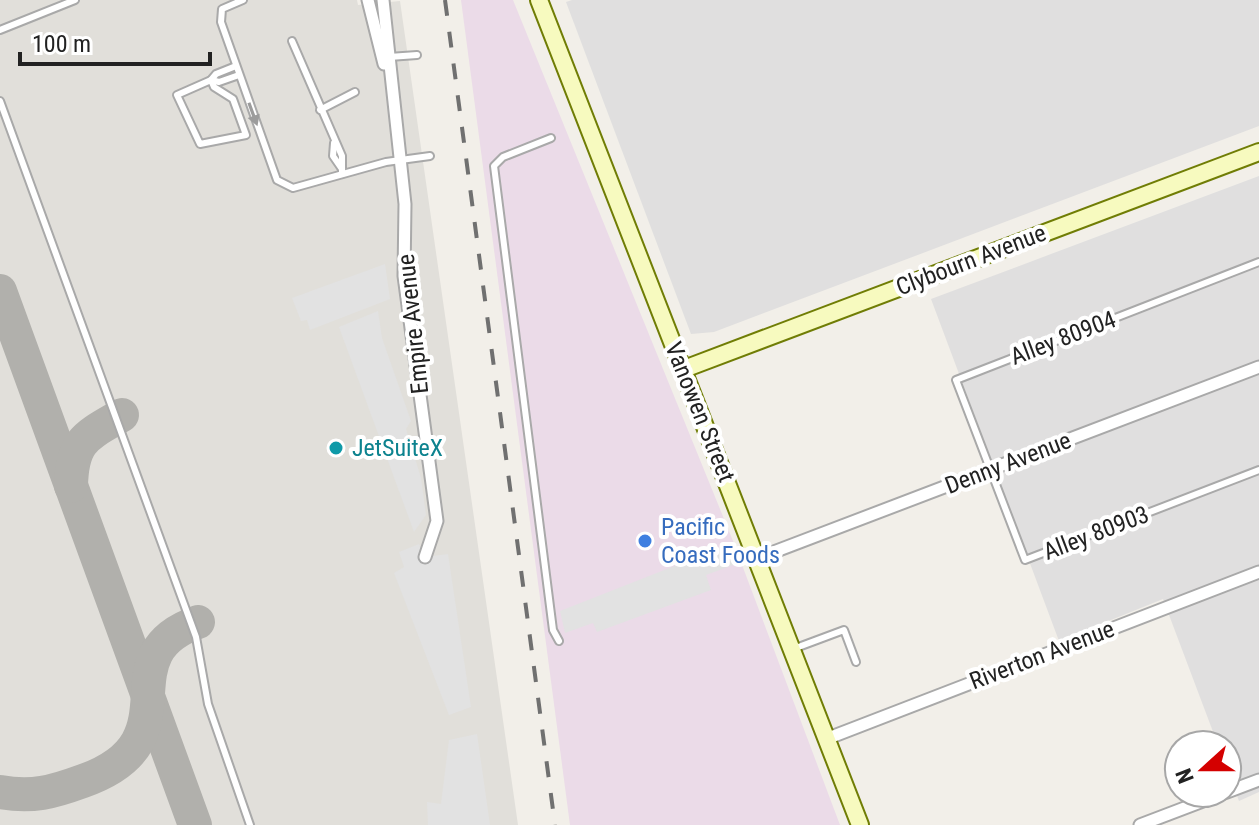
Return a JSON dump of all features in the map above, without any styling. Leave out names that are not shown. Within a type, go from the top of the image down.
[{"type":"main road","name":"Vanowen Street","points":[[539,0],[860,825]]},
{"type":"main road","name":"Clybourn Avenue","points":[[684,369],[1259,152]]},
{"type":"street","name":"Empire Avenue","points":[[368,0],[391,88]]},
{"type":"street","name":"Empire Avenue","points":[[383,0],[405,212],[404,276],[437,521],[425,557]]},
{"type":"street","name":"Denny Avenue","points":[[758,558],[1259,367]]},
{"type":"street","name":"Riverton Avenue","points":[[826,739],[1259,572]]},
{"type":"street","points":[[1140,825],[1181,809]]},
{"type":"lane","points":[[0,30],[75,0]]},
{"type":"lane","points":[[243,0],[222,9],[221,22],[277,180],[283,186],[293,188],[342,172],[399,159],[430,156]]},
{"type":"lane","points":[[292,41],[342,156],[342,172]]},
{"type":"lane","points":[[388,57],[417,55]]},
{"type":"lane","points":[[211,80],[214,87],[233,99],[246,135],[200,144],[177,95],[236,66]]},
{"type":"lane","points":[[211,80],[219,82],[239,75]]},
{"type":"lane","points":[[320,110],[355,92]]},
{"type":"lane","points":[[0,101],[196,637],[211,717],[250,825]]},
{"type":"lane","points":[[551,138],[503,157],[494,166],[553,630],[559,641]]},
{"type":"lane","name":"Alley 80904","points":[[990,470],[956,380],[1259,262]]},
{"type":"lane","name":"Alley 80903","points":[[990,470],[1025,560],[1259,470]]},
{"type":"lane","points":[[792,649],[844,630],[856,662]]},
{"type":"shaded area","points":[[0,0],[357,0],[358,5],[400,1],[518,825],[0,825]]},
{"type":"shaded area","points":[[461,0],[513,0],[733,541],[840,825],[570,825]]},
{"type":"shaded area","points":[[1259,0],[1259,126],[714,332],[691,334],[566,2]]},
{"type":"shaded area","points":[[1259,176],[1259,792],[1243,799],[1243,729],[1212,729],[1163,599],[1059,641],[931,299]]},
{"type":"shaded area","points":[[385,264],[390,299],[310,330],[307,320],[301,321],[292,298]]},
{"type":"shaded area","points":[[378,311],[382,338],[411,421],[406,429],[421,478],[426,515],[414,532],[339,327]]},
{"type":"shaded area","points":[[419,544],[425,557],[448,554],[471,707],[449,715],[394,573],[404,567],[399,552]]},
{"type":"shaded area","points":[[728,545],[736,564],[706,575],[711,590],[597,632],[593,623],[565,633],[560,611]]},
{"type":"shaded area","points":[[477,734],[490,825],[428,825],[427,802],[441,804],[449,740]]},
{"type":"taxiway","points":[[0,291],[195,825]]},
{"type":"taxiway","points":[[71,486],[74,458],[83,441],[122,415]]},
{"type":"taxiway","points":[[0,792],[32,794],[52,791],[83,781],[117,764],[136,744],[145,722],[155,655],[170,637],[198,622]]},
{"type":"railway","points":[[445,0],[555,825]]},
{"type":"place","name":"JetSuiteX","points":[[336,448]]},
{"type":"place","name":"Pacific Coast Foods","points":[[645,541]]}]
